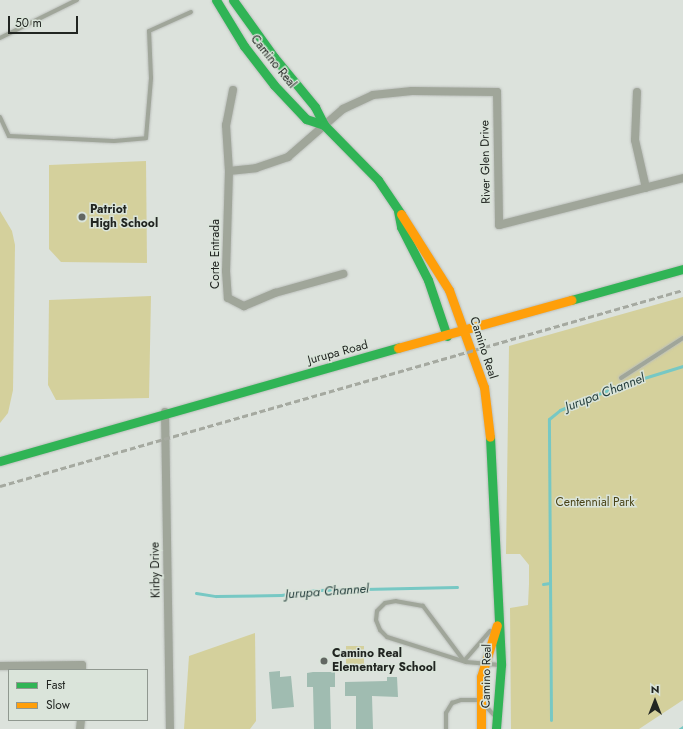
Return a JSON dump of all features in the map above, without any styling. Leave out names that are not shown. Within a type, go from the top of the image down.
[{"type":"main road","name":"Camino Real","points":[[216,0],[244,46],[274,85],[306,119],[324,125]]},
{"type":"main road","name":"Camino Real","points":[[233,0],[274,57],[315,107],[324,125],[378,180],[398,208],[443,279],[466,331],[476,359],[487,409],[493,469],[498,622],[501,665],[497,724]]},
{"type":"main road","points":[[398,208],[401,228],[428,280],[447,336]]},
{"type":"main road","name":"Jurupa Road","points":[[0,461],[165,412],[466,331],[683,269]]},
{"type":"main road","name":"Camino Real","points":[[481,729],[480,700],[485,663],[498,622]]},
{"type":"street","name":"Corte Entrada","points":[[233,90],[226,125],[229,171],[226,272],[228,298],[244,306],[275,293],[343,274]]},
{"type":"street","name":"River Glen Drive","points":[[324,125],[343,109],[373,95],[412,91],[497,92],[499,225],[683,178]]},
{"type":"street","points":[[637,92],[635,140],[646,188]]},
{"type":"street","points":[[229,171],[256,168],[288,157],[324,125]]},
{"type":"street","name":"Kirby Drive","points":[[165,412],[170,729]]},
{"type":"street","points":[[0,666],[82,665],[82,669]]},
{"type":"lane","points":[[0,38],[77,0]]},
{"type":"lane","points":[[0,117],[9,136],[114,141],[146,138],[151,78],[149,31],[191,12]]},
{"type":"lane","points":[[621,378],[683,338]]},
{"type":"lane","points":[[464,661],[423,606],[396,601],[385,603],[377,611],[376,620],[380,630],[387,637],[464,661],[501,665]]},
{"type":"lane","points":[[464,661],[498,622]]},
{"type":"lane","points":[[446,729],[446,713],[452,704],[480,700],[497,724]]},
{"type":"green space","points":[[146,161],[147,263],[61,262],[49,249],[49,165]]},
{"type":"green space","points":[[0,211],[12,231],[15,245],[13,390],[8,413],[0,423]]},
{"type":"green space","points":[[151,296],[149,398],[56,400],[48,385],[49,300]]},
{"type":"green space","name":"Centennial Park","points":[[683,297],[683,700],[639,729],[511,729],[510,608],[528,605],[529,565],[520,554],[506,554],[509,346]]},
{"type":"green space","points":[[255,633],[256,721],[250,729],[184,729],[189,656]]},
{"type":"green space","points":[[346,646],[364,646],[364,664],[346,664]]},
{"type":"building","points":[[280,671],[280,677],[291,676],[294,707],[272,709],[269,672]]},
{"type":"building","points":[[335,672],[335,687],[330,687],[331,729],[314,729],[313,687],[307,687],[307,673]]},
{"type":"building","points":[[387,677],[397,677],[398,697],[372,696],[373,729],[356,729],[356,696],[345,696],[345,682],[387,681]]},
{"type":"waterway","name":"Jurupa Channel","points":[[551,720],[549,419],[560,410],[618,386],[683,366]]},
{"type":"waterway","name":"Jurupa Channel","points":[[543,584],[550,583]]},
{"type":"waterway","name":"Jurupa Channel","points":[[196,593],[216,596],[281,595],[317,590],[457,587]]},
{"type":"railway","points":[[0,486],[683,290]]},
{"type":"traffic: fast","points":[[216,0],[244,46],[274,85],[306,119],[324,125]]},
{"type":"traffic: fast","points":[[233,0],[274,57],[315,107],[324,125],[378,180],[401,214]]},
{"type":"traffic: fast","points":[[398,211],[401,227],[428,280],[447,336]]},
{"type":"traffic: fast","points":[[571,300],[683,269]]},
{"type":"traffic: fast","points":[[0,461],[398,348]]},
{"type":"traffic: fast","points":[[490,437],[501,665],[496,729]]},
{"type":"traffic: slow","points":[[401,214],[449,290],[484,387],[490,437]]},
{"type":"traffic: slow","points":[[398,348],[571,300]]},
{"type":"traffic: slow","points":[[481,729],[481,677],[497,625]]},
{"type":"place","name":"Patriot High School","points":[[82,217]]},
{"type":"place","name":"Camino Real Elementary School","points":[[324,661]]}]
